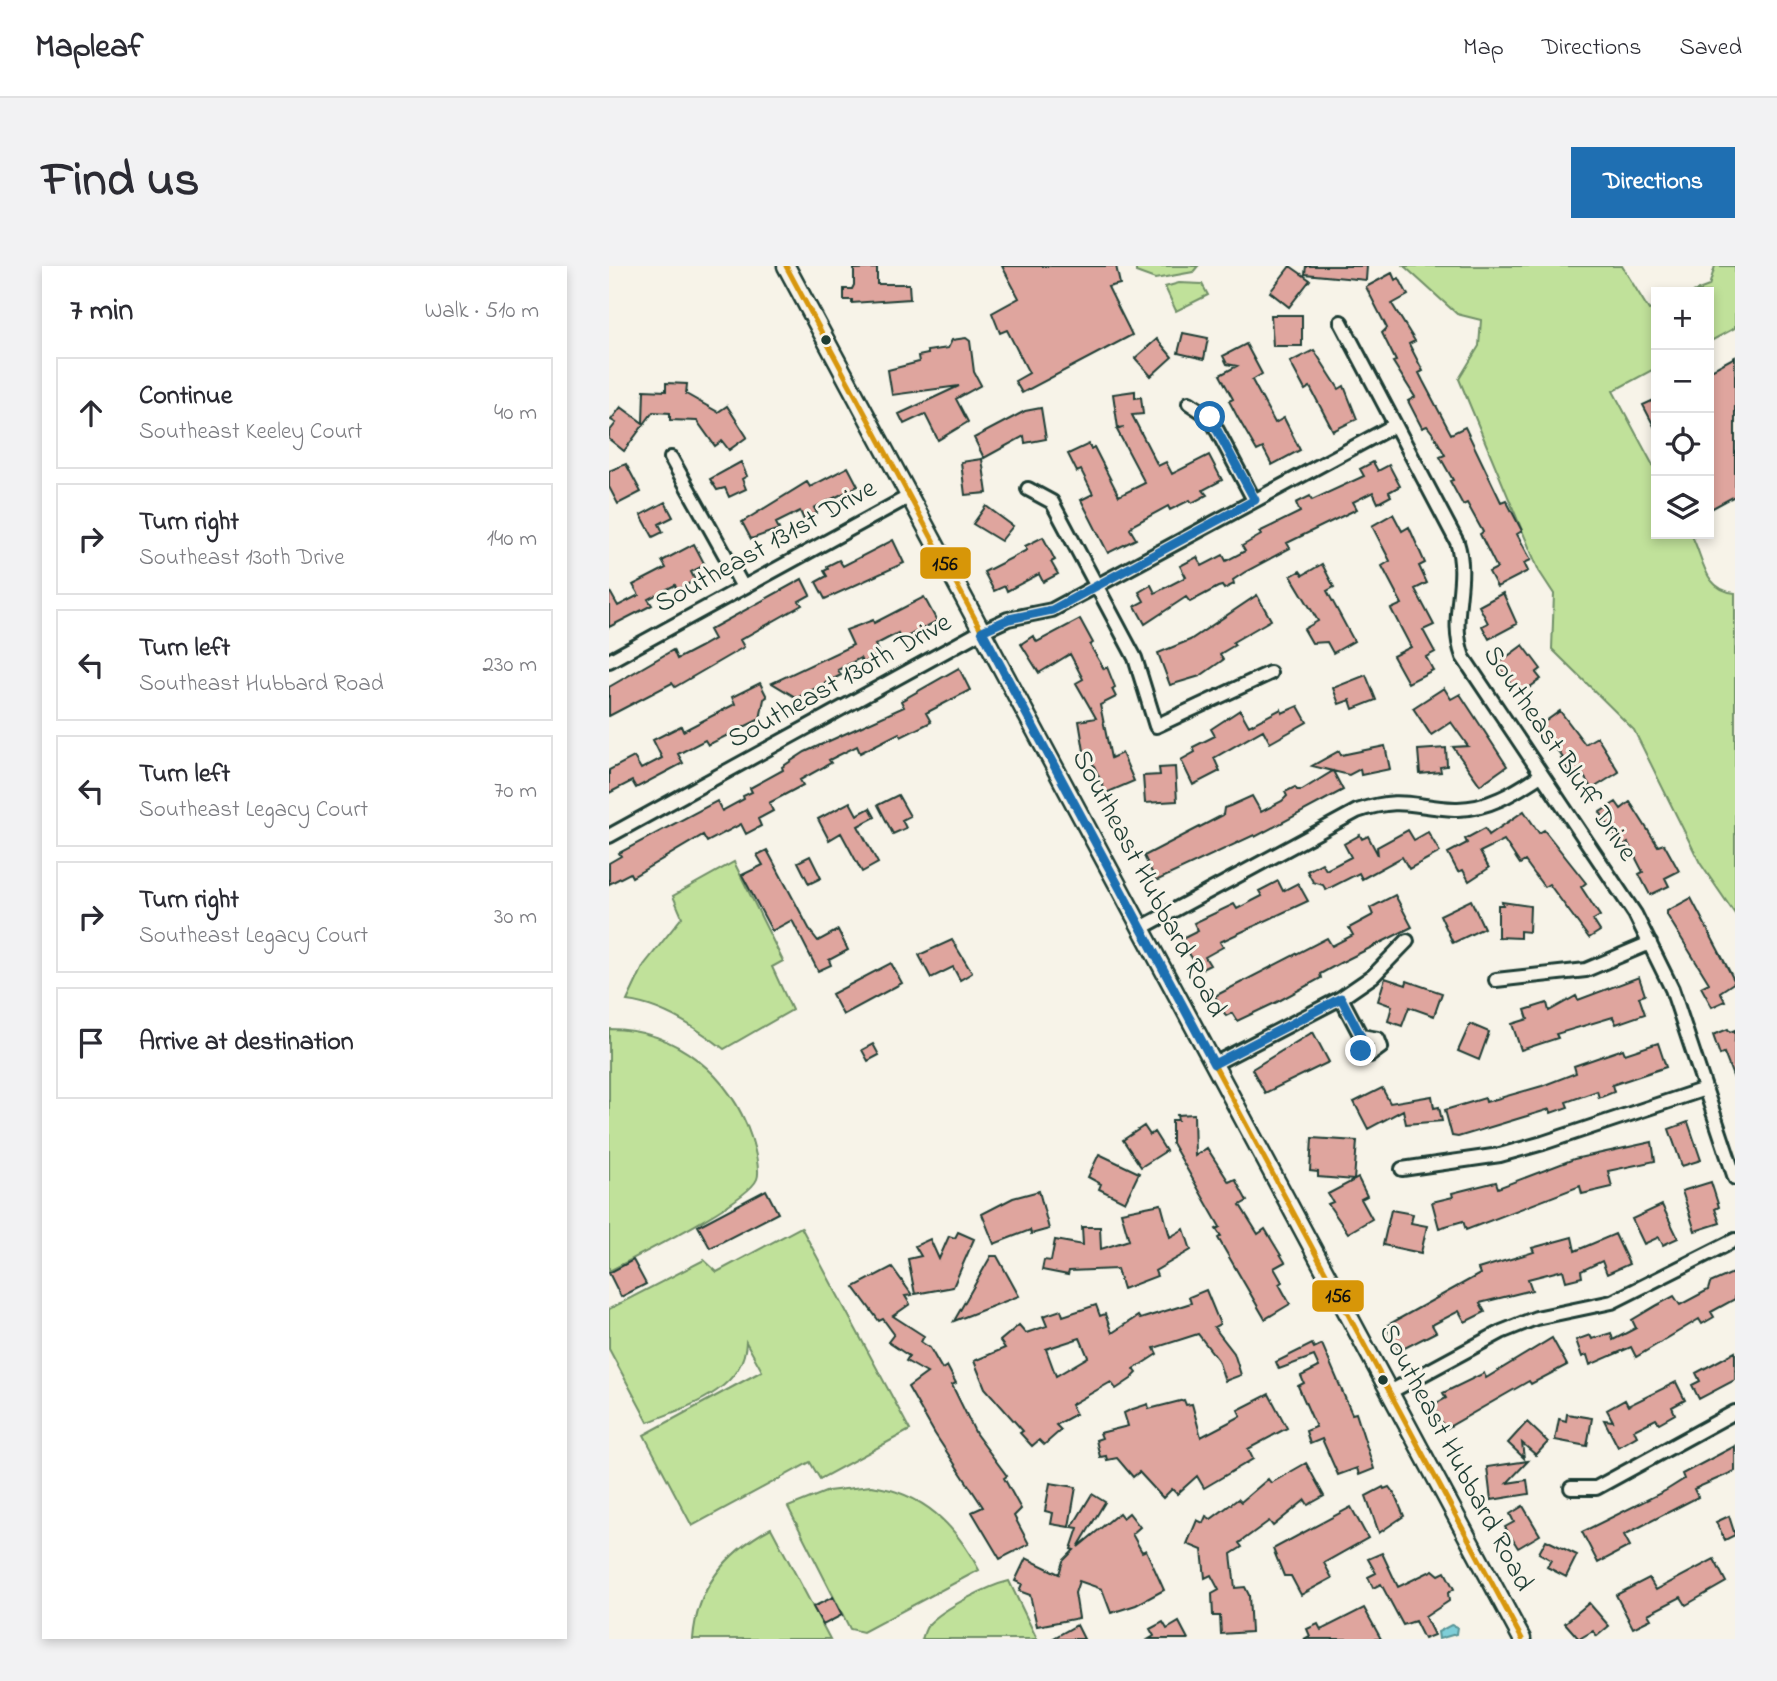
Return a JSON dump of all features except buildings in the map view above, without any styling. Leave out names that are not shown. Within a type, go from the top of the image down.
[{"type":"main road","name":"Southeast Hubbard Road","points":[[786,266],[1522,1639]]},
{"type":"street","name":"Southeast Bluff Drive","points":[[1341,322],[1457,542],[1463,560],[1455,621],[1456,638],[1463,657],[1618,886],[1650,943],[1672,989],[1735,1178]]},
{"type":"street","points":[[1189,403],[1210,417],[1255,500]]},
{"type":"street","name":"Southeast 130th Drive","points":[[609,836],[982,631],[1009,619],[1052,610],[1395,425]]},
{"type":"street","points":[[671,458],[743,587]]},
{"type":"street","points":[[1028,489],[1052,502],[1143,678],[1156,726],[1270,673]]},
{"type":"street","name":"Southeast 131st Drive","points":[[609,661],[910,496]]},
{"type":"street","points":[[1141,928],[1357,811],[1395,801],[1457,809],[1473,807],[1513,793],[1541,775]]},
{"type":"street","points":[[1214,1064],[1341,998],[1373,976],[1407,941]]},
{"type":"street","points":[[1496,980],[1586,970],[1650,943]]},
{"type":"street","points":[[1341,998],[1361,1036]]},
{"type":"street","points":[[1402,1169],[1500,1155],[1706,1089]]},
{"type":"street","points":[[1390,1392],[1501,1332],[1536,1318],[1612,1302],[1735,1240]]},
{"type":"street","points":[[1570,1488],[1596,1488],[1735,1412]]},
{"type":"green space","points":[[1136,266],[1198,266],[1193,272],[1155,279],[1136,272]]},
{"type":"green space","points":[[1404,266],[1622,266],[1649,310],[1651,309],[1651,371],[1613,391],[1651,462],[1651,539],[1693,539],[1710,579],[1724,591],[1735,593],[1735,914],[1700,863],[1634,730],[1552,649],[1554,594],[1539,571],[1459,379],[1479,346],[1481,320],[1457,314]]},
{"type":"green space","points":[[1715,266],[1735,266],[1735,328],[1714,339],[1714,287],[1706,287]]},
{"type":"green space","points":[[1179,283],[1202,284],[1208,295],[1176,311],[1165,287]]},
{"type":"green space","points":[[734,862],[783,961],[772,967],[792,1010],[724,1049],[666,1012],[627,1001],[644,965],[682,917],[673,896]]},
{"type":"green space","points":[[609,1029],[634,1031],[657,1037],[698,1060],[715,1076],[742,1115],[757,1158],[758,1170],[757,1179],[734,1201],[609,1271]]},
{"type":"green space","points":[[801,1227],[910,1430],[820,1479],[810,1462],[692,1526],[644,1435],[762,1371],[746,1342],[743,1359],[724,1385],[695,1403],[648,1422],[609,1349],[609,1309],[704,1260],[717,1272]]},
{"type":"green space","points":[[871,1486],[907,1496],[936,1514],[959,1539],[979,1570],[863,1632],[850,1629],[788,1507],[828,1491]]},
{"type":"green space","points":[[771,1528],[830,1639],[693,1639],[701,1603],[717,1573],[740,1548]]},
{"type":"green space","points":[[1009,1581],[1037,1639],[922,1639],[928,1626],[945,1611],[978,1593]]},
{"type":"water","points":[[1451,1625],[1457,1627],[1456,1634],[1439,1639],[1438,1632]]},
{"type":"transit line","name":"156","points":[[786,266],[1522,1639]]},
{"type":"route","points":[[1210,417],[1255,500],[1052,610],[1009,619],[982,631],[1214,1064],[1341,998],[1361,1036],[1361,1051]]}]
